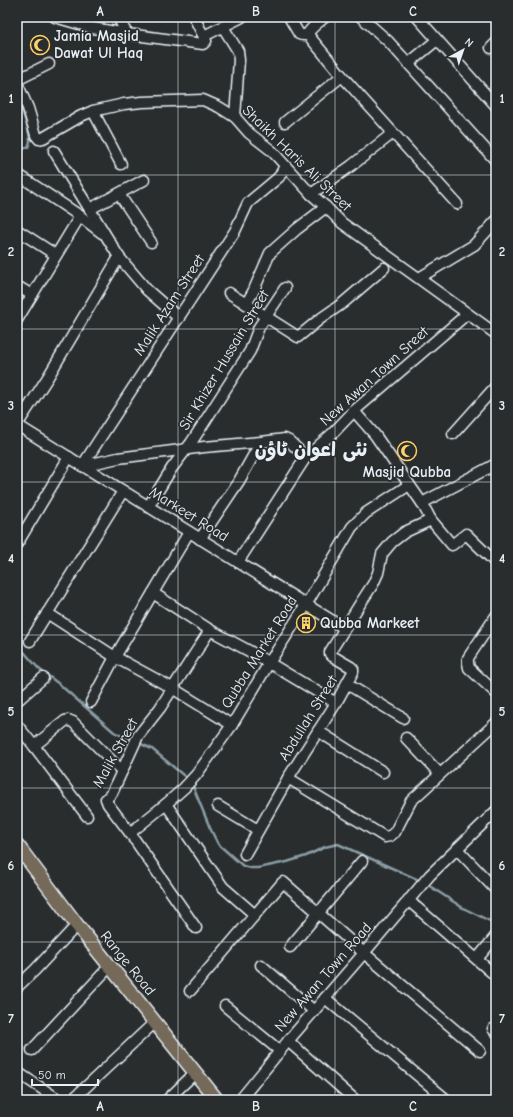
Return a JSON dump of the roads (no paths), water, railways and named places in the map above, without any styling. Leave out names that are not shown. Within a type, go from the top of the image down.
[{"type":"main road","name":"Range Road","points":[[17,845],[77,925],[217,1100]]},
{"type":"street","points":[[56,17],[93,28],[203,44],[206,41],[194,17]]},
{"type":"street","points":[[118,17],[127,34]]},
{"type":"street","points":[[204,36],[242,17]]},
{"type":"street","points":[[289,17],[299,34],[309,36],[342,76],[457,204]]},
{"type":"street","points":[[307,35],[310,30],[325,17]]},
{"type":"street","points":[[361,17],[379,32],[496,161]]},
{"type":"street","points":[[417,17],[496,106]]},
{"type":"street","points":[[223,27],[238,51],[239,60],[235,117]]},
{"type":"street","points":[[409,64],[437,40]]},
{"type":"street","points":[[17,82],[49,64]]},
{"type":"street","points":[[285,122],[342,76]]},
{"type":"street","name":"Shaikh Haris Ali Street","points":[[17,82],[28,108],[36,135],[39,138],[43,138],[81,116],[93,111],[124,104],[203,100],[219,107],[235,117],[249,133],[272,152],[311,194],[342,224],[496,334]]},
{"type":"street","points":[[93,111],[121,164]]},
{"type":"street","points":[[311,194],[351,166],[393,133]]},
{"type":"street","points":[[54,151],[119,258],[148,290],[179,318]]},
{"type":"street","name":"Malik Azam Street","points":[[82,466],[235,231],[248,203],[279,177],[285,166]]},
{"type":"street","points":[[17,174],[80,216],[106,237]]},
{"type":"street","points":[[90,209],[144,180]]},
{"type":"street","points":[[119,194],[151,242]]},
{"type":"street","points":[[246,304],[270,252],[326,207]]},
{"type":"street","points":[[17,320],[80,216]]},
{"type":"street","points":[[419,278],[474,245],[496,221]]},
{"type":"street","points":[[17,230],[56,255]]},
{"type":"street","points":[[17,425],[48,377],[119,258]]},
{"type":"street","points":[[229,293],[298,337],[343,303],[384,268]]},
{"type":"street","points":[[17,286],[32,295]]},
{"type":"street","name":"Sir Khizer Hussain Street","points":[[148,507],[172,468],[186,450],[250,351],[265,316],[285,288]]},
{"type":"street","name":"New Awan Town Sreet","points":[[238,562],[306,457],[333,433],[354,411],[467,314]]},
{"type":"street","points":[[453,434],[496,386]]},
{"type":"street","points":[[354,411],[376,435],[422,503],[431,520],[452,545],[466,534],[496,562]]},
{"type":"street","name":"Markeet Road","points":[[17,425],[344,628]]},
{"type":"street","points":[[82,466],[118,458],[287,439],[306,457]]},
{"type":"street","points":[[200,539],[239,481],[261,442]]},
{"type":"street","points":[[17,544],[69,457]]},
{"type":"street","points":[[422,503],[496,464]]},
{"type":"street","name":"Qubba Market Road","points":[[130,833],[166,804],[196,776],[232,725],[352,527],[366,513],[409,485]]},
{"type":"street","points":[[30,641],[123,491]]},
{"type":"street","name":"Abdullah Street","points":[[245,854],[288,778],[354,672],[354,669],[330,654],[330,652],[373,584],[378,572],[382,554],[392,542],[405,532],[431,520]]},
{"type":"street","points":[[91,702],[115,657],[189,532]]},
{"type":"street","points":[[153,593],[210,630],[336,703]]},
{"type":"street","points":[[47,613],[115,657],[172,688],[232,725]]},
{"type":"street","points":[[496,616],[468,658],[469,668],[496,693]]},
{"type":"street","name":"Malik Street","points":[[196,928],[108,804],[106,799],[112,793],[138,736],[160,708],[210,630]]},
{"type":"street","points":[[17,701],[43,678]]},
{"type":"street","points":[[347,684],[403,718]]},
{"type":"street","points":[[34,746],[68,720],[73,722],[122,771]]},
{"type":"street","points":[[288,778],[385,837],[390,836],[395,832],[411,801],[496,723]]},
{"type":"street","points":[[17,725],[87,816]]},
{"type":"street","points":[[318,732],[383,772]]},
{"type":"street","points":[[406,738],[440,774]]},
{"type":"street","points":[[166,804],[223,887],[255,915]]},
{"type":"street","points":[[218,806],[258,830]]},
{"type":"street","name":"New Awan Town Road","points":[[240,1100],[314,1010],[430,875],[496,811]]},
{"type":"street","points":[[457,849],[496,890]]},
{"type":"street","points":[[290,947],[362,861]]},
{"type":"street","points":[[190,991],[283,882],[364,953],[480,1050]]},
{"type":"street","points":[[408,900],[496,976]]},
{"type":"street","points":[[17,987],[77,925]]},
{"type":"street","points":[[477,959],[496,936]]},
{"type":"street","points":[[261,965],[314,1010]]},
{"type":"street","points":[[32,1050],[110,966]]},
{"type":"street","points":[[325,998],[447,1100]]},
{"type":"street","points":[[225,1006],[280,1051]]},
{"type":"street","points":[[72,1100],[155,1022]]},
{"type":"street","points":[[288,1041],[355,1100]]},
{"type":"street","points":[[17,1072],[60,1100]]},
{"type":"street","points":[[167,1100],[195,1073]]},
{"type":"waterway","points":[[17,98],[29,132],[30,141],[28,147],[17,151]]},
{"type":"waterway","points":[[17,644],[39,669],[59,684],[114,732],[132,741]]},
{"type":"waterway","points":[[139,743],[152,749],[189,780]]},
{"type":"waterway","points":[[192,784],[218,844],[243,866],[258,868],[287,862],[306,856],[325,847],[338,844],[421,881]]},
{"type":"waterway","points":[[425,883],[463,908],[496,924]]},
{"type":"place","name":"Jamia Masjid Dawat Ul Haq","points":[[40,45]]},
{"type":"place","name":"Masjid Qubba","points":[[407,451]]},
{"type":"place","name":"Qubba Markeet","points":[[306,623]]},
{"type":"district","name":"نئی اعوان ٹاؤن","points":[[311,450]]}]
